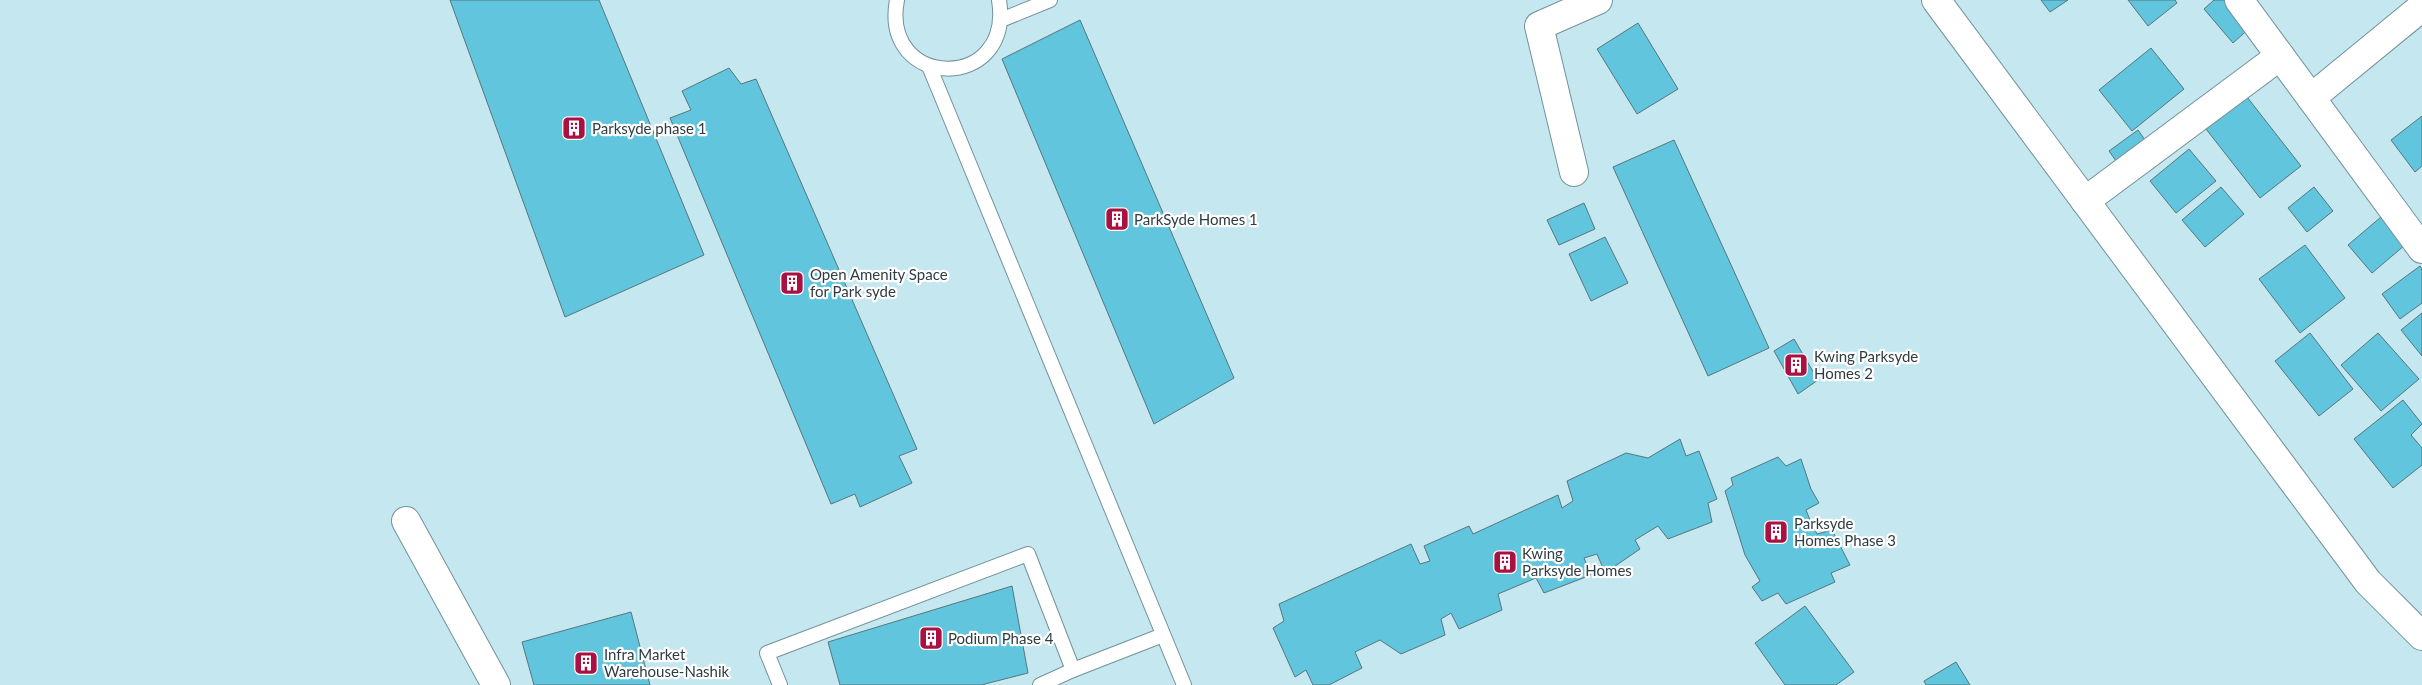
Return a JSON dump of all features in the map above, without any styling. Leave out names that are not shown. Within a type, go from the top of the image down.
[{"type":"street","points":[[1574,172],[1539,26],[1598,0]]},
{"type":"street","points":[[1936,0],[2368,582],[2422,636]]},
{"type":"street","points":[[2239,0],[2422,249]]},
{"type":"street","points":[[2311,98],[2422,7]]},
{"type":"street","points":[[2085,201],[2280,56]]},
{"type":"street","points":[[406,521],[496,685]]},
{"type":"lane","points":[[897,0],[894,14],[896,31],[904,46],[915,59],[930,66],[946,70],[963,68],[979,60],[991,48],[999,33],[1001,20],[999,0]]},
{"type":"lane","points":[[1001,20],[1050,0]]},
{"type":"lane","points":[[930,66],[1184,685]]},
{"type":"lane","points":[[780,685],[767,653],[1028,554],[1073,670]]},
{"type":"lane","points":[[1040,685],[1163,635]]},
{"type":"building","name":"Parksyde phase 1","points":[[450,0],[599,0],[704,255],[565,317]]},
{"type":"building","points":[[2041,0],[2068,0],[2050,12]]},
{"type":"building","points":[[2128,0],[2175,0],[2177,3],[2148,26]]},
{"type":"building","points":[[2214,0],[2231,0],[2253,25],[2233,43],[2204,9]]},
{"type":"building","name":"ParkSyde Homes 1","points":[[1080,20],[1234,378],[1154,424],[1002,59]]},
{"type":"building","points":[[1638,23],[1678,89],[1637,114],[1597,49]]},
{"type":"building","points":[[2151,48],[2184,89],[2132,131],[2099,90]]},
{"type":"building","name":"Open Amenity Space for Park syde","points":[[729,68],[741,84],[756,79],[917,449],[899,456],[912,483],[860,507],[855,494],[831,504],[670,118],[691,110],[682,91]]},
{"type":"building","points":[[2247,97],[2301,166],[2260,198],[2206,129]]},
{"type":"building","points":[[2422,116],[2422,166],[2415,172],[2391,140]]},
{"type":"building","points":[[2138,130],[2150,147],[2121,168],[2109,151]]},
{"type":"building","points":[[1674,140],[1769,348],[1708,376],[1613,167]]},
{"type":"building","points":[[2189,149],[2216,181],[2176,213],[2150,181]]},
{"type":"building","points":[[2221,187],[2244,214],[2205,247],[2182,220]]},
{"type":"building","points":[[2314,187],[2333,211],[2307,232],[2288,208]]},
{"type":"building","points":[[1584,203],[1595,229],[1559,245],[1547,220]]},
{"type":"building","points":[[2381,217],[2405,245],[2372,273],[2348,245]]},
{"type":"building","points":[[1605,237],[1628,283],[1591,301],[1569,254]]},
{"type":"building","points":[[2305,245],[2345,298],[2300,333],[2259,279]]},
{"type":"building","points":[[2420,266],[2422,269],[2422,303],[2400,319],[2382,294]]},
{"type":"building","points":[[2422,313],[2422,356],[2401,330]]},
{"type":"building","points":[[2310,333],[2353,389],[2319,416],[2275,361]]},
{"type":"building","points":[[2378,333],[2419,379],[2381,411],[2341,365]]},
{"type":"building","name":"Kwing Parksyde Homes 2","points":[[1794,339],[1818,380],[1798,394],[1774,351]]},
{"type":"building","points":[[2403,400],[2422,424],[2411,435],[2422,448],[2422,465],[2393,488],[2354,439]]},
{"type":"building","name":"Kwing Parksyde Homes","points":[[1680,439],[1686,456],[1699,451],[1717,499],[1708,503],[1712,522],[1668,539],[1658,526],[1635,540],[1640,549],[1605,573],[1597,554],[1584,558],[1591,575],[1544,593],[1536,578],[1498,594],[1502,610],[1459,629],[1451,613],[1441,619],[1445,635],[1401,654],[1380,640],[1355,652],[1362,668],[1329,685],[1313,685],[1306,670],[1295,677],[1273,628],[1284,621],[1279,604],[1411,544],[1420,564],[1430,561],[1424,546],[1469,526],[1473,534],[1558,495],[1562,508],[1573,501],[1567,481],[1626,453],[1648,458]]},
{"type":"building","name":"Parksyde Homes Phase 3","points":[[1778,457],[1786,466],[1801,459],[1811,489],[1819,503],[1806,510],[1810,520],[1817,534],[1832,530],[1850,565],[1831,573],[1835,582],[1786,604],[1778,593],[1762,601],[1752,587],[1760,581],[1745,555],[1725,491],[1733,485],[1731,478]]},
{"type":"building","name":"Podium Phase 4","points":[[1012,586],[1028,673],[981,685],[840,685],[828,642]]},
{"type":"building","points":[[1805,606],[1854,672],[1836,685],[1785,685],[1755,643]]},
{"type":"building","name":"Infra Market Warehouse-Nashik","points":[[631,612],[650,685],[534,685],[522,642]]},
{"type":"building","points":[[1956,662],[1970,685],[1926,685],[1924,681]]},
{"type":"place","name":"Parksyde phase 1","points":[[574,128]]},
{"type":"place","name":"ParkSyde Homes 1","points":[[1117,219]]},
{"type":"place","name":"Open Amenity Space for Park syde","points":[[792,283]]},
{"type":"place","name":"Kwing Parksyde Homes 2","points":[[1796,365]]},
{"type":"place","name":"Parksyde Homes Phase 3","points":[[1776,532]]},
{"type":"place","name":"Kwing Parksyde Homes","points":[[1505,562]]},
{"type":"place","name":"Podium Phase 4","points":[[931,638]]},
{"type":"place","name":"Infra Market Warehouse-Nashik","points":[[586,663]]}]
